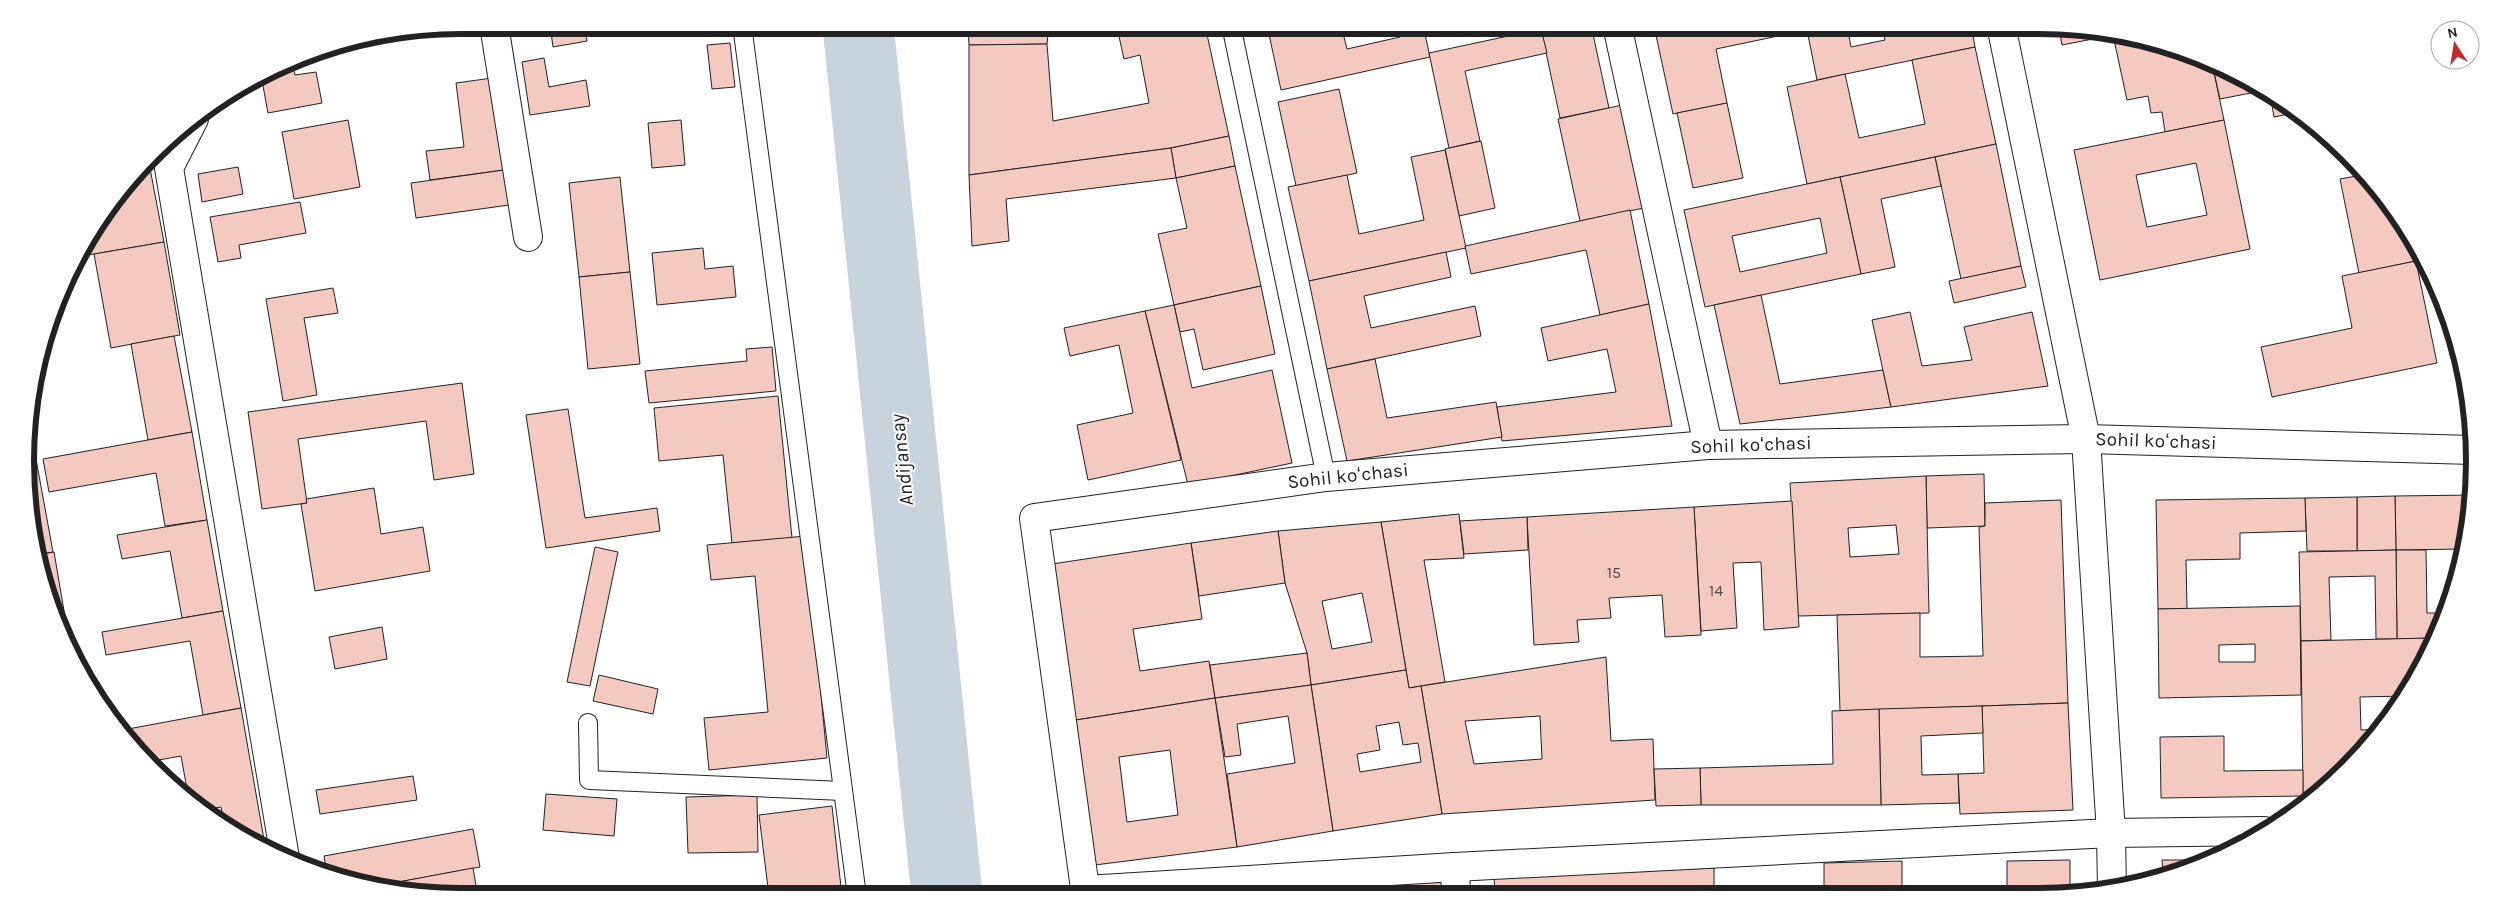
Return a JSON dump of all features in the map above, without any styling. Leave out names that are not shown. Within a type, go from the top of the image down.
[{"type":"street","points":[[495,34],[528,238]]},
{"type":"street","points":[[1619,34],[1708,445]]},
{"type":"street","points":[[2003,34],[2086,439],[2111,833],[2112,882]]},
{"type":"street","points":[[186,134],[169,168],[284,850]]},
{"type":"street","name":"Sohil koʻchasi","points":[[1085,888],[1034,518],[1326,477],[1708,445],[2086,439],[2466,450]]},
{"type":"street","points":[[1157,888],[1455,867],[2111,833],[2253,831]]},
{"type":"street","points":[[1455,867],[1456,888]]},
{"type":"lane","points":[[743,34],[856,888]]},
{"type":"lane","points":[[1233,34],[1326,477]]},
{"type":"lane","points":[[588,723],[589,780],[843,791]]},
{"type":"building","points":[[551,34],[586,34],[587,41],[553,47]]},
{"type":"building","points":[[968,34],[1048,34],[1047,44],[969,45]]},
{"type":"building","points":[[1118,34],[1207,34],[1229,136],[1171,148],[969,175],[969,45],[1047,44],[1053,121],[1149,103],[1140,55],[1124,59]]},
{"type":"building","points":[[1269,34],[1343,34],[1347,49],[1400,37],[1399,34],[1425,34],[1430,57],[1281,90]]},
{"type":"building","points":[[1518,34],[1542,34],[1547,53],[1465,71],[1480,141],[1449,148],[1429,53]]},
{"type":"building","points":[[1542,34],[1593,34],[1609,108],[1560,118]]},
{"type":"building","points":[[1656,34],[1788,34],[1716,49],[1727,103],[1673,114]]},
{"type":"building","points":[[1808,34],[1849,34],[1851,47],[1885,40],[1883,34],[1973,34],[1975,47],[1817,80]]},
{"type":"building","points":[[2060,35],[2099,38],[2062,45]]},
{"type":"building","points":[[2114,41],[2150,48],[2214,71],[2224,120],[2165,132],[2162,112],[2151,113],[2148,96],[2127,100]]},
{"type":"building","points":[[730,43],[735,87],[712,89],[707,45]]},
{"type":"building","points":[[1975,47],[1996,144],[1807,184],[1787,87],[1845,74],[1859,138],[1925,124],[1912,60]]},
{"type":"building","points":[[544,58],[549,87],[586,80],[590,106],[530,115],[522,62]]},
{"type":"building","points":[[293,68],[295,75],[316,72],[322,103],[268,113],[262,83]]},
{"type":"building","points":[[2214,71],[2255,92],[2220,99]]},
{"type":"building","points":[[492,78],[504,170],[430,180],[426,151],[464,147],[456,83]]},
{"type":"building","points":[[1339,89],[1357,173],[1296,186],[1278,102]]},
{"type":"building","points":[[1727,103],[1743,178],[1693,188],[1677,113]]},
{"type":"building","points":[[2272,103],[2288,114],[2274,117]]},
{"type":"building","points":[[1622,105],[1644,208],[1580,221],[1558,119]]},
{"type":"building","points":[[348,120],[360,187],[294,199],[282,132]]},
{"type":"building","points":[[681,120],[685,165],[652,168],[648,123]]},
{"type":"building","points":[[2224,120],[2250,249],[2100,280],[2074,150]],"holes":[[[2196,163],[2207,215],[2147,227],[2136,175]]]},
{"type":"building","points":[[1229,136],[1235,166],[1176,178],[1171,148]]},
{"type":"building","points":[[1481,141],[1495,208],[1459,216],[1445,149]]},
{"type":"building","points":[[1996,144],[2021,266],[1961,279],[1935,157]]},
{"type":"building","points":[[1171,148],[1176,178],[1006,199],[1009,241],[972,246],[969,175]]},
{"type":"building","points":[[1445,150],[1466,248],[1309,281],[1288,187],[1347,175],[1359,234],[1424,220],[1411,157]]},
{"type":"building","points":[[1935,157],[1941,186],[1881,199],[1895,267],[1861,274],[1840,177]]},
{"type":"building","points":[[1235,166],[1261,286],[1174,305],[1158,234],[1187,228],[1176,178]]},
{"type":"building","points":[[238,167],[243,194],[202,202],[198,174]]},
{"type":"building","points":[[150,168],[164,242],[87,255],[122,201]]},
{"type":"building","points":[[504,170],[509,205],[416,218],[411,183]]},
{"type":"building","points":[[2357,176],[2360,179],[2394,224],[2416,261],[2359,273],[2340,179]]},
{"type":"building","points":[[620,177],[630,272],[579,277],[569,183]]},
{"type":"building","points":[[1840,177],[1861,274],[1705,307],[1684,210]],"holes":[[[1820,218],[1827,253],[1740,272],[1732,236]]]},
{"type":"building","points":[[300,202],[306,233],[239,245],[241,258],[218,262],[210,217]]},
{"type":"building","points":[[1630,210],[1649,304],[1600,315],[1586,250],[1471,274],[1465,246]]},
{"type":"building","points":[[164,242],[180,335],[111,348],[94,254]]},
{"type":"building","points":[[703,248],[705,269],[733,266],[736,297],[657,305],[652,253]]},
{"type":"building","points":[[1446,252],[1451,277],[1364,296],[1371,328],[1475,306],[1481,336],[1327,369],[1309,281]]},
{"type":"building","points":[[2416,261],[2437,363],[2272,397],[2261,347],[2352,328],[2342,276]]},
{"type":"building","points":[[2021,266],[2026,287],[1954,303],[1949,281]]},
{"type":"building","points":[[630,272],[640,364],[588,369],[579,277]]},
{"type":"building","points":[[1261,286],[1275,354],[1203,370],[1194,329],[1180,332],[1174,305]]},
{"type":"building","points":[[333,288],[338,313],[304,318],[317,395],[283,401],[266,299]]},
{"type":"building","points":[[1761,295],[1780,384],[1883,370],[1891,407],[1740,424],[1714,305]]},
{"type":"building","points":[[1649,304],[1672,426],[1502,441],[1497,407],[1616,392],[1607,349],[1548,361],[1541,328]]},
{"type":"building","points":[[1174,305],[1192,388],[1272,370],[1292,463],[1188,485],[1145,311]]},
{"type":"building","points":[[1145,311],[1181,460],[1088,480],[1077,425],[1133,413],[1119,345],[1070,356],[1064,328]]},
{"type":"building","points":[[1910,312],[1922,366],[1972,360],[1964,327],[2032,312],[2048,386],[1891,407],[1872,320]]},
{"type":"building","points":[[174,336],[192,432],[148,440],[131,344]]},
{"type":"building","points":[[772,347],[776,391],[649,403],[645,371],[747,361],[746,349]]},
{"type":"building","points":[[1375,359],[1387,418],[1496,402],[1502,437],[1347,461],[1327,369]]},
{"type":"building","points":[[462,383],[474,474],[434,480],[426,421],[298,439],[307,503],[262,509],[248,412]]},
{"type":"building","points":[[778,396],[792,538],[732,543],[723,455],[659,461],[654,408]]},
{"type":"building","points":[[568,409],[585,518],[657,508],[660,531],[546,548],[526,415]]},
{"type":"building","points":[[192,432],[207,520],[165,526],[156,473],[49,492],[43,459]]},
{"type":"building","points":[[34,459],[36,459],[53,552],[44,554],[37,517]]},
{"type":"building","points":[[1984,474],[1985,526],[1927,528],[1926,476]]},
{"type":"building","points":[[1926,476],[1929,613],[1798,616],[1790,483]],"holes":[[[1896,525],[1899,554],[1850,557],[1848,528]]]},
{"type":"building","points":[[374,488],[381,534],[423,527],[430,571],[315,591],[301,504],[307,503],[306,499]]},
{"type":"building","points":[[2465,495],[2463,517],[2457,549],[2396,550],[2395,496]]},
{"type":"building","points":[[2395,496],[2396,550],[2357,551],[2357,497]]},
{"type":"building","points":[[2357,497],[2357,551],[2307,551],[2305,498]]},
{"type":"building","points":[[2305,498],[2306,531],[2240,533],[2240,559],[2186,560],[2187,609],[2158,609],[2156,500]]},
{"type":"building","points":[[2061,500],[2068,703],[1840,711],[1837,615],[1920,613],[1920,657],[1983,656],[1979,527],[1985,526],[1985,503]]},
{"type":"building","points":[[1792,501],[1799,627],[1764,630],[1761,562],[1733,563],[1737,628],[1701,631],[1694,507]]},
{"type":"building","points":[[1694,507],[1701,635],[1665,637],[1662,595],[1609,598],[1611,618],[1577,620],[1579,642],[1534,645],[1527,517]]},
{"type":"building","points":[[1459,514],[1464,558],[1424,560],[1445,682],[1409,688],[1381,522]]},
{"type":"building","points":[[1527,517],[1528,550],[1464,554],[1460,521]]},
{"type":"building","points":[[207,520],[223,611],[182,618],[170,551],[122,559],[117,535]]},
{"type":"building","points":[[1381,522],[1406,670],[1311,685],[1307,653],[1285,583],[1278,531]],"holes":[[[1362,593],[1372,642],[1332,649],[1322,601]]]},
{"type":"building","points":[[1278,531],[1285,583],[1199,596],[1191,543]]},
{"type":"building","points":[[806,536],[827,758],[709,770],[704,718],[768,712],[755,576],[711,580],[707,545]]},
{"type":"building","points":[[1191,543],[1202,619],[1133,629],[1140,671],[1209,661],[1215,698],[1076,720],[1052,564]]},
{"type":"building","points":[[595,547],[618,552],[590,686],[567,682]]},
{"type":"building","points":[[2396,550],[2426,550],[2427,613],[2438,613],[2428,638],[2397,639]]},
{"type":"building","points":[[2396,550],[2397,639],[2376,639],[2375,576],[2329,577],[2331,640],[2301,641],[2299,552]]},
{"type":"building","points":[[54,552],[67,626],[56,598],[44,554]]},
{"type":"building","points":[[2300,606],[2301,695],[2159,698],[2158,609]],"holes":[[[2255,644],[2255,662],[2219,662],[2219,645]]]},
{"type":"building","points":[[223,611],[241,708],[203,715],[190,641],[106,655],[102,632]]},
{"type":"building","points":[[382,627],[387,659],[335,669],[329,637]]},
{"type":"building","points":[[2428,638],[2409,675],[2395,696],[2360,697],[2361,730],[2371,729],[2341,763],[2303,796],[2301,641]]},
{"type":"building","points":[[1307,653],[1311,685],[1215,698],[1210,665]]},
{"type":"building","points":[[1606,657],[1611,741],[1653,739],[1655,800],[1442,814],[1421,686]],"holes":[[[1540,716],[1542,759],[1474,764],[1465,721]]]},
{"type":"building","points":[[1406,670],[1409,688],[1421,686],[1442,814],[1333,831],[1311,685]],"holes":[[[1399,722],[1403,745],[1418,743],[1421,762],[1360,772],[1357,754],[1380,750],[1376,726]]]},
{"type":"building","points":[[599,675],[658,689],[653,714],[593,701]]},
{"type":"building","points":[[1311,685],[1333,831],[1237,847],[1227,774],[1295,763],[1288,716],[1237,724],[1241,755],[1225,757],[1215,698]]},
{"type":"building","points":[[1215,698],[1237,847],[1095,865],[1076,720]],"holes":[[[1170,750],[1178,815],[1127,822],[1119,757]]]},
{"type":"building","points":[[2068,703],[2073,810],[1960,814],[1958,774],[1984,773],[1982,706]]},
{"type":"building","points":[[1982,706],[1983,733],[1921,736],[1922,775],[1958,774],[1959,803],[1881,805],[1879,709]]},
{"type":"building","points":[[241,708],[264,840],[222,815],[221,807],[213,808],[187,788],[181,756],[157,760],[128,729]]},
{"type":"building","points":[[1879,709],[1881,805],[1701,805],[1700,768],[1833,764],[1832,711]]},
{"type":"building","points":[[2224,736],[2224,771],[2303,770],[2303,796],[2161,798],[2160,737]]},
{"type":"building","points":[[1700,768],[1701,805],[1656,806],[1654,769]]},
{"type":"building","points":[[413,776],[417,800],[320,814],[316,790]]},
{"type":"building","points":[[546,794],[617,799],[614,836],[543,830]]},
{"type":"building","points":[[757,795],[758,852],[688,853],[686,797]]},
{"type":"building","points":[[832,806],[841,888],[768,888],[759,815]]},
{"type":"building","points":[[473,829],[480,867],[394,883],[350,874],[326,867],[324,856]]},
{"type":"building","points":[[2070,860],[2070,887],[2007,888],[2007,861]]},
{"type":"building","points":[[2162,860],[2192,860],[2176,866],[2163,870]]},
{"type":"building","points":[[1902,861],[1902,888],[1824,888],[1824,863]]},
{"type":"building","points":[[473,868],[476,888],[433,887],[394,883]]},
{"type":"building","points":[[1714,868],[1714,888],[1495,888],[1494,877]]},
{"type":"building","points":[[1446,879],[1447,888],[1338,888]]},
{"type":"waterway","name":"Andijansay","points":[[859,34],[946,888]]}]
